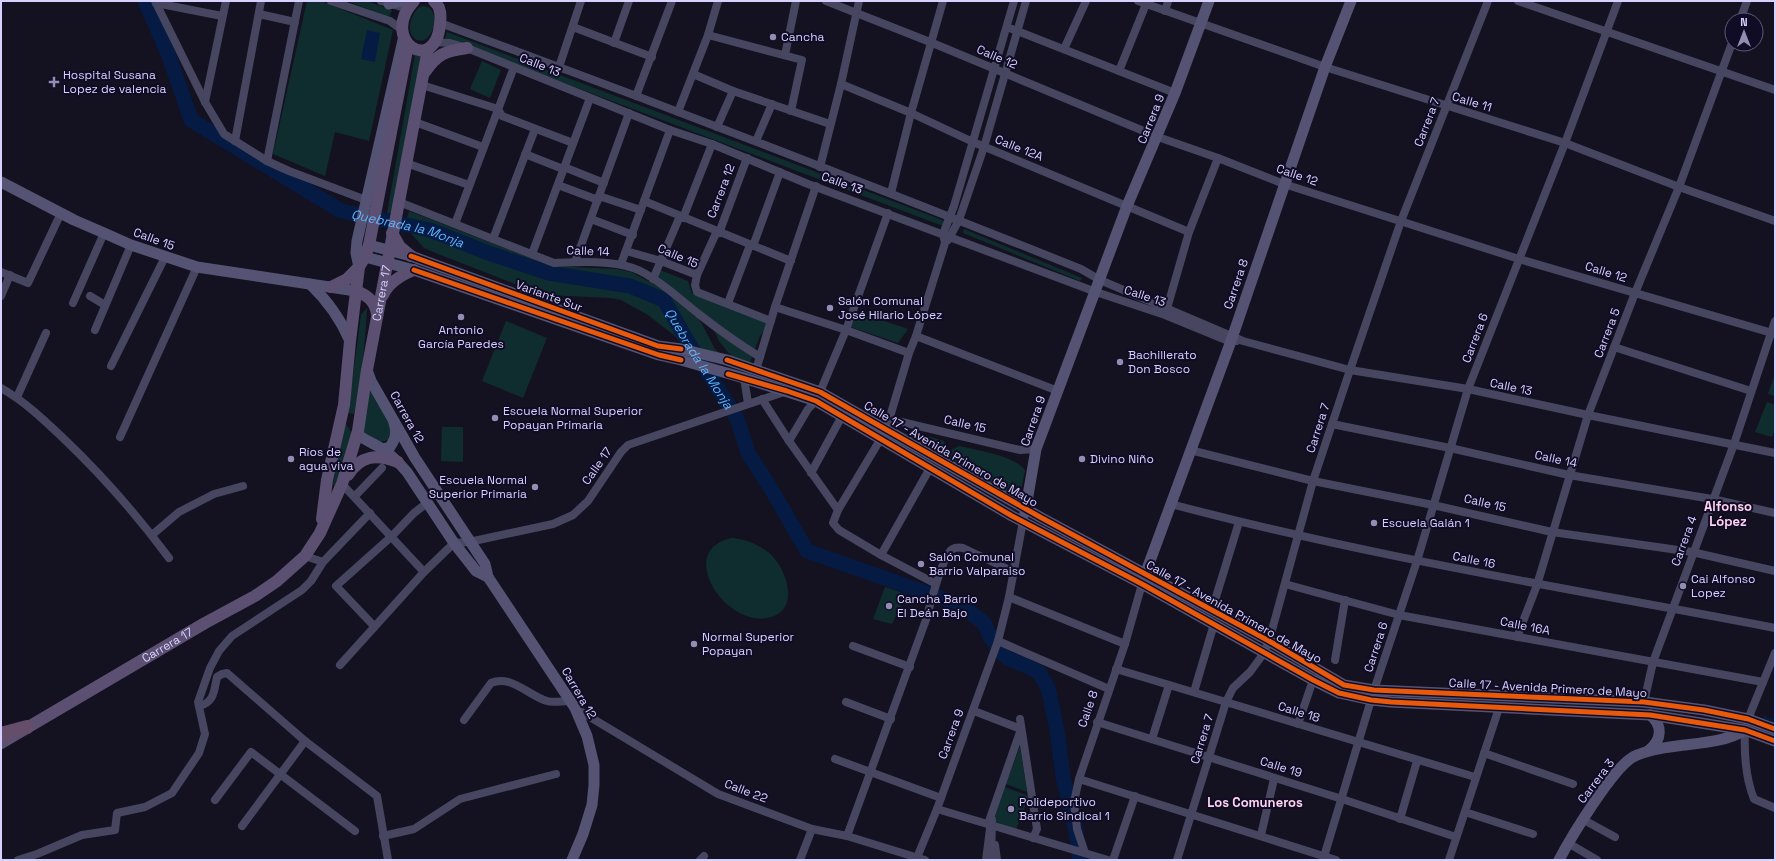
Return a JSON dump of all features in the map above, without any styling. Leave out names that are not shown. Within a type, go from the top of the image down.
[{"type":"highway","points":[[1,734],[27,727]]},
{"type":"main road","name":"Carrera 9","points":[[1023,521],[1036,449],[1128,206],[1158,137],[1209,1]]},
{"type":"main road","name":"Carrera 8","points":[[1144,579],[1232,338],[1284,184],[1351,1]]},
{"type":"main road","points":[[385,3],[410,3]]},
{"type":"main road","name":"Carrera 17","points":[[320,533],[328,480],[344,405],[356,291],[362,262],[369,245],[366,228],[369,204],[405,37],[410,3]]},
{"type":"main road","name":"Carrera 17","points":[[1,743],[255,596],[277,581],[305,556],[320,533],[342,484],[357,434],[367,370],[397,207],[415,122],[422,80],[439,8]]},
{"type":"main road","points":[[405,37],[416,50],[431,46]]},
{"type":"main road","points":[[422,80],[430,64],[439,55],[454,50],[467,48]]},
{"type":"main road","name":"Calle 15","points":[[1,182],[61,213],[131,245],[197,267],[356,291]]},
{"type":"main road","points":[[331,287],[346,279],[362,262],[356,248],[366,228]]},
{"type":"main road","points":[[393,232],[400,246],[411,256]]},
{"type":"main road","name":"Variante Sur","points":[[369,245],[411,256],[681,354],[728,374]]},
{"type":"main road","name":"Variante Sur","points":[[362,262],[387,263],[414,270],[660,355],[681,354],[727,360]]},
{"type":"main road","points":[[380,301],[385,291],[393,281],[403,274],[414,270]]},
{"type":"main road","points":[[310,284],[334,309],[343,324],[350,341]]},
{"type":"main road","points":[[356,291],[365,294],[372,300],[376,308],[377,317]]},
{"type":"main road","name":"Calle 17 - Avenida Primero de Mayo","points":[[727,360],[756,370],[818,396],[886,429],[1026,508],[1144,579],[1214,624],[1264,653],[1339,693],[1373,695],[1644,699],[1704,710],[1749,716],[1775,730]]},
{"type":"main road","name":"Carrera 12","points":[[367,370],[371,381],[415,458],[469,542],[485,564],[488,577],[572,704],[588,736],[594,765],[592,805],[583,834],[572,860]]},
{"type":"main road","name":"Calle 17 - Avenida Primero de Mayo","points":[[728,374],[788,391],[818,396],[842,416],[886,429],[930,468],[1023,521],[1212,610],[1344,684],[1373,695],[1498,708],[1650,715],[1744,730],[1775,741]]},
{"type":"main road","points":[[344,405],[348,418],[357,434]]},
{"type":"main road","points":[[383,449],[390,447],[397,434],[394,420]]},
{"type":"main road","name":"Carrera 12","points":[[357,434],[367,442],[383,449],[398,462],[407,472],[454,543],[476,571],[488,577]]},
{"type":"main road","points":[[342,484],[359,461],[376,457],[387,458],[398,462]]},
{"type":"main road","points":[[1649,750],[1657,743],[1660,733],[1658,722],[1650,715]]},
{"type":"main road","points":[[1744,730],[1749,716]]},
{"type":"main road","name":"Carrera 3","points":[[1559,860],[1568,843],[1620,768],[1632,758],[1649,750],[1715,740],[1744,730]]},
{"type":"street","points":[[205,102],[226,1]]},
{"type":"street","points":[[235,141],[261,1]]},
{"type":"street","points":[[267,161],[299,1]]},
{"type":"street","points":[[331,1],[390,21],[405,37]]},
{"type":"street","points":[[559,67],[581,1]]},
{"type":"street","points":[[614,43],[629,1]]},
{"type":"street","points":[[636,96],[672,1]]},
{"type":"street","points":[[678,112],[708,35],[718,1]]},
{"type":"street","points":[[785,55],[796,1]]},
{"type":"street","name":"Calle 12","points":[[826,1],[930,42],[1158,137],[1218,158],[1284,184],[1519,259],[1773,333]]},
{"type":"street","points":[[820,167],[841,84],[859,1]]},
{"type":"street","points":[[891,194],[930,42],[943,1]]},
{"type":"street","points":[[935,587],[840,530],[833,523],[838,510],[886,429],[947,235],[950,217],[1014,1]]},
{"type":"street","points":[[947,235],[959,220],[984,147],[1026,1]]},
{"type":"street","points":[[1064,49],[1086,1]]},
{"type":"street","points":[[1165,11],[1168,1]]},
{"type":"street","name":"Carrera 7","points":[[1177,860],[1226,702],[1232,688],[1250,672],[1264,653],[1269,641],[1313,481],[1350,370],[1401,221],[1488,1]]},
{"type":"street","points":[[1518,1],[1606,30],[1775,90]]},
{"type":"street","name":"Carrera 6","points":[[1323,858],[1373,695],[1417,561],[1468,390],[1565,143],[1618,1]]},
{"type":"street","points":[[1743,12],[1747,1]]},
{"type":"street","points":[[155,2],[222,16]]},
{"type":"street","points":[[155,2],[205,102],[224,134],[267,161],[369,204]]},
{"type":"street","points":[[1119,71],[1142,2]]},
{"type":"street","name":"Calle 11","points":[[1142,2],[1200,24],[1326,67],[1565,143],[1679,187],[1775,221]]},
{"type":"street","name":"Calle 13","points":[[439,8],[559,67],[756,141],[1081,269],[1100,280],[1166,311],[1232,338],[1350,370],[1468,390],[1588,416],[1775,453]]},
{"type":"street","points":[[259,14],[295,22]]},
{"type":"street","points":[[573,27],[652,57]]},
{"type":"street","points":[[1007,27],[1175,93]]},
{"type":"street","points":[[708,35],[802,60],[791,111]]},
{"type":"street","name":"Calle 13","points":[[431,46],[450,43],[467,48],[670,130],[712,144],[816,186],[1096,292],[1166,311]]},
{"type":"street","name":"Carrera 5","points":[[1517,637],[1537,585],[1588,416],[1635,293],[1679,187],[1729,52]]},
{"type":"street","points":[[455,224],[514,67]]},
{"type":"street","points":[[693,74],[733,91],[830,124]]},
{"type":"street","points":[[422,80],[498,110],[502,116],[573,143]]},
{"type":"street","name":"Calle 12A","points":[[841,84],[911,113],[972,142],[1189,232]]},
{"type":"street","points":[[717,127],[733,91]]},
{"type":"street","points":[[532,254],[590,98]]},
{"type":"street","points":[[756,141],[772,104]]},
{"type":"street","points":[[575,262],[629,113]]},
{"type":"street","points":[[415,122],[483,147]]},
{"type":"street","points":[[493,238],[535,128]]},
{"type":"street","points":[[621,264],[633,235],[670,130]]},
{"type":"street","points":[[654,279],[682,217],[712,144]]},
{"type":"street","points":[[525,154],[604,183]]},
{"type":"street","name":"Carrera 12","points":[[697,275],[718,232],[747,158]]},
{"type":"street","points":[[1166,311],[1189,232],[1218,158]]},
{"type":"street","points":[[406,163],[469,184]]},
{"type":"street","points":[[728,303],[780,172]]},
{"type":"street","points":[[558,185],[641,210]]},
{"type":"street","points":[[756,370],[775,307],[816,186]]},
{"type":"street","points":[[644,201],[791,261]]},
{"type":"street","name":"Calle 14","points":[[397,207],[455,224],[554,263],[575,262],[621,264],[634,268],[654,279],[730,338],[760,357]]},
{"type":"street","points":[[1,272],[28,283],[61,213]]},
{"type":"street","points":[[789,441],[808,409],[818,396],[846,330],[888,213]]},
{"type":"street","points":[[591,219],[633,235]]},
{"type":"street","points":[[73,303],[104,233]]},
{"type":"street","points":[[95,330],[131,245]]},
{"type":"street","name":"Calle 15","points":[[626,251],[661,261],[697,275],[695,285],[697,292],[771,321]]},
{"type":"street","points":[[111,366],[165,257]]},
{"type":"street","points":[[120,437],[197,267]]},
{"type":"street","points":[[1,296],[10,275]]},
{"type":"street","points":[[90,296],[105,305]]},
{"type":"street","points":[[775,307],[846,330],[909,353]]},
{"type":"street","name":"Carrera 4","points":[[1644,699],[1653,662],[1692,552],[1734,444],[1751,391],[1773,333],[1775,321]]},
{"type":"street","points":[[17,397],[46,333]]},
{"type":"street","points":[[916,336],[1058,391]]},
{"type":"street","points":[[1614,347],[1751,391]]},
{"type":"street","points":[[744,378],[744,405]]},
{"type":"street","points":[[1,388],[17,397],[34,411],[92,466],[152,535],[169,558]]},
{"type":"street","name":"Calle 17","points":[[454,543],[469,542],[553,524],[573,515],[588,501],[621,452],[628,445],[788,391]]},
{"type":"street","points":[[762,399],[789,441],[838,510]]},
{"type":"street","points":[[811,473],[842,416]]},
{"type":"street","name":"Calle 14","points":[[1332,424],[1450,448],[1569,475],[1712,499],[1775,513]]},
{"type":"street","name":"Calle 15","points":[[886,429],[1020,450],[1036,449]]},
{"type":"street","name":"Calle 15","points":[[1190,450],[1313,481],[1433,505],[1552,532],[1692,552],[1775,571]]},
{"type":"street","points":[[355,496],[382,468]]},
{"type":"street","points":[[881,554],[930,468]]},
{"type":"street","points":[[342,484],[355,496],[424,572]]},
{"type":"street","points":[[152,535],[179,512],[214,494],[243,486]]},
{"type":"street","points":[[377,624],[336,586],[392,536],[414,513],[427,503]]},
{"type":"street","name":"Calle 16","points":[[1171,504],[1239,522],[1417,561],[1537,585],[1672,608],[1775,628]]},
{"type":"street","points":[[18,860],[82,836],[115,830],[117,813],[145,808],[172,793],[199,752],[205,734],[198,702],[210,668],[219,651],[232,636],[302,590],[311,581],[323,562],[370,513]]},
{"type":"street","name":"Carrera 9","points":[[916,858],[937,809],[974,711],[998,641],[1009,597],[1023,521]]},
{"type":"street","points":[[1212,610],[1239,522]]},
{"type":"street","points":[[340,665],[424,572],[454,543]]},
{"type":"street","points":[[847,836],[928,617],[930,602],[935,587],[950,551],[956,547],[963,548],[1014,572]]},
{"type":"street","points":[[305,556],[323,562]]},
{"type":"street","name":"Calle 8","points":[[1083,853],[1077,829],[1074,802],[1079,778],[1125,644],[1144,579]]},
{"type":"street","name":"Calle 16A","points":[[1285,584],[1399,615],[1763,682]]},
{"type":"street","points":[[1009,597],[1125,644]]},
{"type":"street","points":[[1335,660],[1345,600]]},
{"type":"street","points":[[1194,692],[1214,624]]},
{"type":"street","points":[[998,641],[1109,689]]},
{"type":"street","points":[[853,646],[910,667]]},
{"type":"street","points":[[1749,716],[1775,653]]},
{"type":"street","name":"Calle 18","points":[[1116,669],[1475,777]]},
{"type":"street","points":[[199,706],[206,704],[213,698],[217,677],[227,673],[305,741],[377,796],[388,860]]},
{"type":"street","points":[[1298,724],[1313,680]]},
{"type":"street","points":[[464,720],[491,683],[496,681],[520,686],[550,702],[572,704]]},
{"type":"street","points":[[1152,739],[1169,685]]},
{"type":"street","points":[[846,702],[891,719]]},
{"type":"street","name":"Calle 22","points":[[572,704],[718,794],[812,829],[847,836],[925,860]]},
{"type":"street","points":[[1449,860],[1498,708]]},
{"type":"street","points":[[974,711],[1021,729]]},
{"type":"street","points":[[1020,719],[1037,829],[1033,838]]},
{"type":"street","name":"Calle 19","points":[[1097,722],[1342,798],[1456,837]]},
{"type":"street","points":[[988,824],[1021,729]]},
{"type":"street","points":[[1744,730],[1750,790],[1754,799],[1775,808]]},
{"type":"street","points":[[242,826],[305,741]]},
{"type":"street","points":[[215,800],[251,752],[281,773],[355,831]]},
{"type":"street","points":[[1484,753],[1573,784]]},
{"type":"street","points":[[835,759],[872,771],[941,798]]},
{"type":"street","points":[[1400,819],[1417,760]]},
{"type":"street","points":[[383,836],[414,829],[460,799],[556,774]]},
{"type":"street","points":[[1079,778],[1261,835],[1323,858],[1336,860]]},
{"type":"street","points":[[1261,835],[1274,778]]},
{"type":"street","points":[[1113,860],[1135,796]]},
{"type":"street","points":[[937,809],[1108,860]]},
{"type":"street","points":[[1465,812],[1532,834]]},
{"type":"street","points":[[986,860],[992,814]]},
{"type":"street","points":[[991,860],[992,814]]},
{"type":"street","points":[[992,814],[997,860]]},
{"type":"street","points":[[1584,820],[1615,838]]},
{"type":"street","points":[[800,860],[812,829]]},
{"type":"street","points":[[1568,843],[1597,860]]},
{"type":"green space","points":[[307,1],[321,1],[393,30],[369,141],[335,132],[325,176],[273,154]]},
{"type":"green space","points":[[347,1],[367,1],[392,10],[389,17]]},
{"type":"green space","points":[[422,6],[429,7],[433,12],[434,18],[434,25],[431,32],[428,38],[423,41],[417,40],[413,37],[410,28],[412,17],[418,8]]},
{"type":"green space","points":[[447,32],[945,221],[943,226],[445,38]]},
{"type":"green space","points":[[415,55],[421,56],[392,213],[387,213]]},
{"type":"green space","points":[[482,61],[501,70],[490,98],[470,89]]},
{"type":"green space","points":[[409,211],[551,266],[616,269],[631,272],[665,290],[696,315],[715,349],[719,353],[681,344],[675,336],[648,315],[621,300],[611,298],[547,295],[520,286],[424,248],[407,229],[406,221]]},
{"type":"green space","points":[[964,229],[1082,278],[1080,281],[963,233]]},
{"type":"green space","points":[[660,270],[688,281],[692,293],[766,321],[767,327],[760,336],[750,362],[734,358],[727,351],[719,341],[710,322],[658,279],[656,274]]},
{"type":"green space","points":[[367,308],[363,361],[354,414],[348,413],[361,315]]},
{"type":"green space","points":[[858,312],[908,329],[898,343],[851,327]]},
{"type":"green space","points":[[506,321],[547,338],[523,398],[482,381]]},
{"type":"green space","points":[[1775,374],[1775,396],[1768,394]]},
{"type":"green space","points":[[369,380],[393,424],[389,439],[382,442],[375,440],[362,432]]},
{"type":"green space","points":[[1767,402],[1775,405],[1775,429],[1772,437],[1755,432]]},
{"type":"green space","points":[[345,422],[353,435],[335,488],[333,484]]},
{"type":"green space","points":[[442,427],[463,427],[463,462],[441,461]]},
{"type":"green space","points":[[910,431],[944,441],[946,447],[942,455],[939,456],[907,437]]},
{"type":"green space","points":[[959,446],[995,454],[1020,465],[1025,470],[1021,490],[1012,495],[947,458],[949,452]]},
{"type":"green space","points":[[732,538],[755,544],[764,549],[775,559],[781,568],[788,588],[788,598],[785,607],[778,614],[767,618],[751,617],[735,611],[722,599],[712,586],[707,571],[707,557],[715,545]]},
{"type":"green space","name":"Cancha Barrio El Deán Bajo","points":[[885,587],[906,594],[892,624],[873,619]]},
{"type":"green space","points":[[1020,746],[1027,792],[1006,784]]},
{"type":"green space","name":"Polideportivo Barrio Sindical 1","points":[[1005,787],[1029,796],[1016,830],[993,821]]},
{"type":"water","points":[[367,30],[380,33],[375,62],[361,59]]},
{"type":"waterway","name":"Quebrada la Monja","points":[[145,1],[169,56],[191,120],[341,211],[430,230],[491,254],[549,273],[630,286],[664,300],[688,342],[737,418],[748,453],[770,487],[807,551],[961,605],[984,623],[991,638],[1006,657],[1039,672],[1048,688],[1057,730],[1063,777],[1076,831],[1080,860]]},
{"type":"waterway","name":"Quebrada la Monja","points":[[1048,688],[1055,688]]},
{"type":"waterway","points":[[1763,721],[1765,717],[1775,721]]},
{"type":"cycle path","points":[[411,256],[658,346],[681,349]]},
{"type":"cycle path","points":[[414,270],[659,355],[681,360]]},
{"type":"cycle path","points":[[727,360],[820,392],[1040,517],[1269,641],[1344,685],[1374,690],[1644,702],[1704,710],[1748,719],[1775,729]]},
{"type":"cycle path","points":[[728,374],[816,401],[1012,516],[1142,584],[1313,680],[1339,693],[1371,700],[1391,702],[1650,715],[1745,730],[1775,741]]},
{"type":"place","name":"Cancha","points":[[773,37]]},
{"type":"place","name":"Hospital Susana Lopez de valencia","points":[[54,82]]},
{"type":"place","name":"Salón Comunal José Hilario López","points":[[830,308]]},
{"type":"place","name":"Antonio García Paredes","points":[[461,317]]},
{"type":"place","name":"Bachillerato Don Bosco","points":[[1120,362]]},
{"type":"place","name":"Escuela Normal Superior Popayan Primaria","points":[[495,418]]},
{"type":"place","name":"Ríos de agua viva","points":[[291,459]]},
{"type":"place","name":"Divino Niño","points":[[1082,459]]},
{"type":"place","name":"Escuela Normal Superior Primaria","points":[[535,487]]},
{"type":"place","name":"Escuela Galán 1","points":[[1374,523]]},
{"type":"place","name":"Salón Comunal Barrio Valparaiso","points":[[921,564]]},
{"type":"place","name":"Cai Alfonso Lopez","points":[[1683,586]]},
{"type":"place","name":"Cancha Barrio El Deán Bajo","points":[[889,606]]},
{"type":"place","name":"Normal Superior Popayan","points":[[694,644]]},
{"type":"place","name":"Polideportivo Barrio Sindical 1","points":[[1011,809]]},
{"type":"district","name":"Alfonso López","points":[[1728,514]]},
{"type":"district","name":"Los Comuneros","points":[[1255,802]]}]
